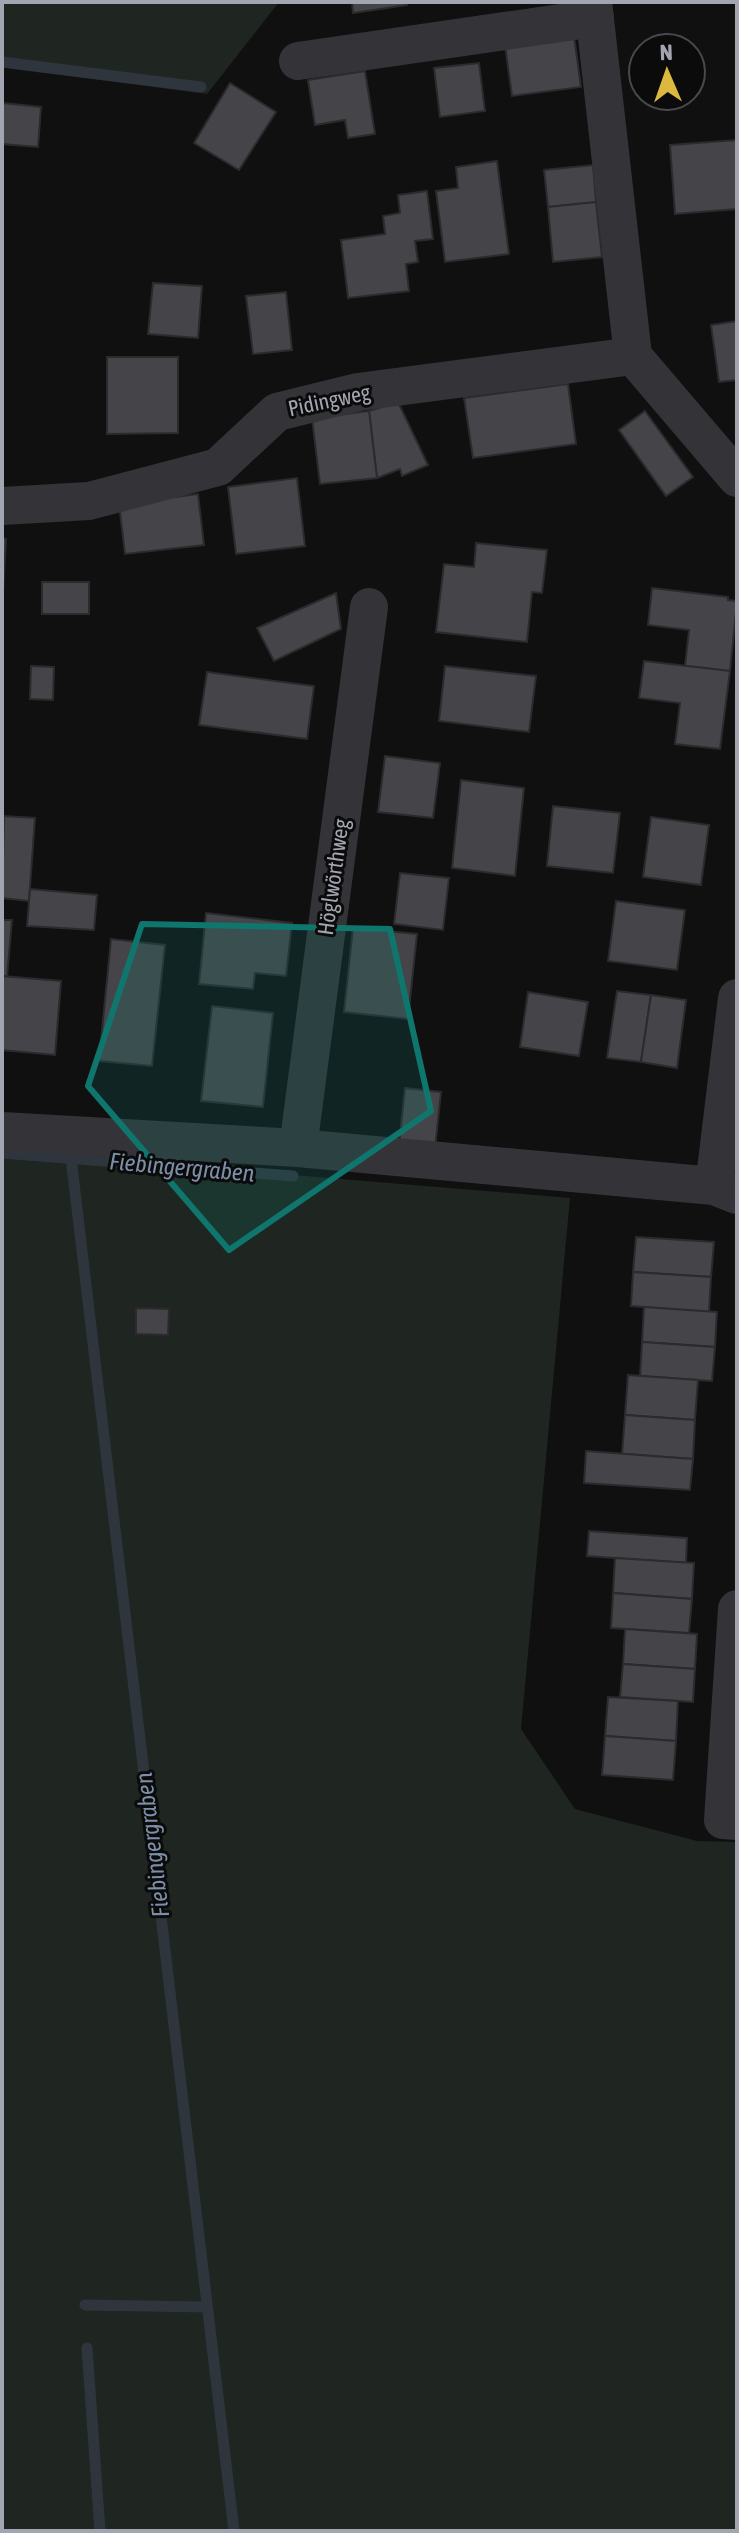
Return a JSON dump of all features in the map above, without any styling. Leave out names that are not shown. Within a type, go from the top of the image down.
[{"type":"street","points":[[298,61],[594,10],[633,356],[737,478]]},
{"type":"street","name":"Pidingweg","points":[[2,506],[89,501],[218,467],[277,412],[358,392],[633,356]]},
{"type":"street","name":"Höglwörthweg","points":[[298,1148],[369,607]]},
{"type":"street","points":[[2,1131],[298,1148],[725,1190],[737,998]]},
{"type":"street","points":[[730,1821],[737,1609]]},
{"type":"highlighted area","points":[[142,924],[390,929],[431,1111],[229,1250],[88,1086]]},
{"type":"shaded area","points":[[2,2],[279,2],[207,94],[2,67]]},
{"type":"shaded area","points":[[2,1151],[570,1198],[521,1729],[575,1809],[697,1841],[737,1842],[737,2531],[2,2531]]},
{"type":"building","points":[[352,2],[406,2],[407,5],[353,13]]},
{"type":"building","points":[[573,29],[581,87],[512,96],[504,38]]},
{"type":"building","points":[[479,63],[485,111],[440,117],[434,68]]},
{"type":"building","points":[[365,71],[375,134],[348,138],[345,120],[315,125],[308,80]]},
{"type":"building","points":[[230,83],[276,112],[239,170],[194,143]]},
{"type":"building","points":[[3,103],[41,107],[38,147],[2,144]]},
{"type":"building","points":[[737,140],[737,209],[675,214],[670,145]]},
{"type":"building","points":[[497,161],[509,254],[445,262],[436,191],[458,188],[456,167]]},
{"type":"building","points":[[593,165],[596,202],[548,207],[544,170]]},
{"type":"building","points":[[427,191],[433,239],[415,241],[418,262],[406,264],[409,291],[348,298],[341,240],[385,234],[383,216],[400,213],[398,195]]},
{"type":"building","points":[[596,202],[602,257],[553,262],[548,207]]},
{"type":"building","points":[[153,283],[202,286],[198,338],[148,334]]},
{"type":"building","points":[[286,292],[292,350],[253,354],[246,296]]},
{"type":"building","points":[[737,321],[737,380],[719,382],[711,325]]},
{"type":"building","points":[[107,357],[178,357],[178,433],[107,434]]},
{"type":"building","points":[[568,384],[576,444],[473,458],[464,398]]},
{"type":"building","points":[[398,402],[428,465],[402,476],[400,469],[377,478],[369,411]]},
{"type":"building","points":[[369,411],[377,478],[320,484],[312,418]]},
{"type":"building","points":[[645,411],[693,477],[666,496],[619,430]]},
{"type":"building","points":[[297,478],[305,546],[236,554],[228,487]]},
{"type":"building","points":[[198,494],[204,545],[125,554],[119,504]]},
{"type":"building","points":[[2,538],[6,539],[2,610]]},
{"type":"building","points":[[476,543],[547,550],[542,593],[532,592],[527,642],[436,632],[444,564],[474,567]]},
{"type":"building","points":[[42,582],[89,582],[89,614],[42,614]]},
{"type":"building","points":[[652,588],[728,597],[728,600],[737,601],[730,671],[685,666],[689,630],[648,625]]},
{"type":"building","points":[[336,593],[341,629],[274,661],[257,628]]},
{"type":"building","points":[[644,661],[730,671],[720,749],[675,744],[680,703],[639,698]]},
{"type":"building","points":[[31,666],[54,667],[53,700],[30,699]]},
{"type":"building","points":[[445,666],[536,676],[529,732],[439,721]]},
{"type":"building","points":[[207,672],[314,686],[307,739],[199,725]]},
{"type":"building","points":[[385,756],[440,763],[433,818],[378,812]]},
{"type":"building","points":[[461,780],[524,788],[515,876],[452,868]]},
{"type":"building","points":[[553,806],[620,813],[613,873],[547,866]]},
{"type":"building","points":[[4,816],[35,818],[29,901],[2,898]]},
{"type":"building","points":[[651,817],[709,825],[701,885],[643,877]]},
{"type":"building","points":[[400,873],[449,878],[443,930],[394,924]]},
{"type":"building","points":[[30,889],[97,895],[94,930],[27,926]]},
{"type":"building","points":[[616,901],[685,910],[677,970],[608,961]]},
{"type":"building","points":[[206,913],[292,923],[286,976],[255,973],[253,989],[199,984]]},
{"type":"building","points":[[2,920],[12,920],[7,977],[2,976]]},
{"type":"building","points":[[353,928],[417,934],[408,1019],[344,1012]]},
{"type":"building","points":[[111,939],[165,945],[152,1066],[99,1061]]},
{"type":"building","points":[[2,976],[61,981],[55,1055],[2,1050]]},
{"type":"building","points":[[617,991],[651,995],[641,1062],[607,1058]]},
{"type":"building","points":[[528,992],[588,1002],[579,1056],[520,1047]]},
{"type":"building","points":[[651,995],[686,1000],[677,1068],[641,1062]]},
{"type":"building","points":[[212,1006],[273,1013],[263,1107],[201,1101]]},
{"type":"building","points":[[405,1088],[441,1092],[435,1149],[399,1145]]},
{"type":"building","points":[[636,1237],[714,1242],[711,1277],[633,1272]]},
{"type":"building","points":[[633,1272],[711,1277],[709,1312],[631,1306]]},
{"type":"building","points":[[644,1307],[717,1312],[715,1347],[642,1342]]},
{"type":"building","points":[[136,1308],[169,1309],[168,1335],[136,1334]]},
{"type":"building","points":[[642,1342],[715,1347],[712,1381],[640,1376]]},
{"type":"building","points":[[628,1375],[698,1380],[695,1420],[625,1415]]},
{"type":"building","points":[[625,1415],[695,1420],[693,1459],[622,1454]]},
{"type":"building","points":[[586,1451],[693,1459],[690,1490],[584,1483]]},
{"type":"building","points":[[589,1531],[687,1538],[686,1563],[587,1556]]},
{"type":"building","points":[[615,1558],[694,1563],[692,1599],[613,1593]]},
{"type":"building","points":[[613,1593],[692,1599],[689,1633],[611,1628]]},
{"type":"building","points":[[625,1629],[697,1634],[695,1669],[623,1664]]},
{"type":"building","points":[[623,1664],[695,1669],[693,1702],[620,1697]]},
{"type":"building","points":[[608,1697],[678,1701],[676,1741],[605,1736]]},
{"type":"building","points":[[605,1736],[676,1741],[673,1780],[602,1775]]},
{"type":"waterway","points":[[2,62],[201,87]]},
{"type":"waterway","name":"Fiebingergraben","points":[[2,1153],[293,1176]]},
{"type":"waterway","name":"Fiebingergraben","points":[[71,1158],[234,2531]]},
{"type":"waterway","points":[[85,2305],[207,2307]]},
{"type":"waterway","points":[[87,2348],[100,2531]]}]
